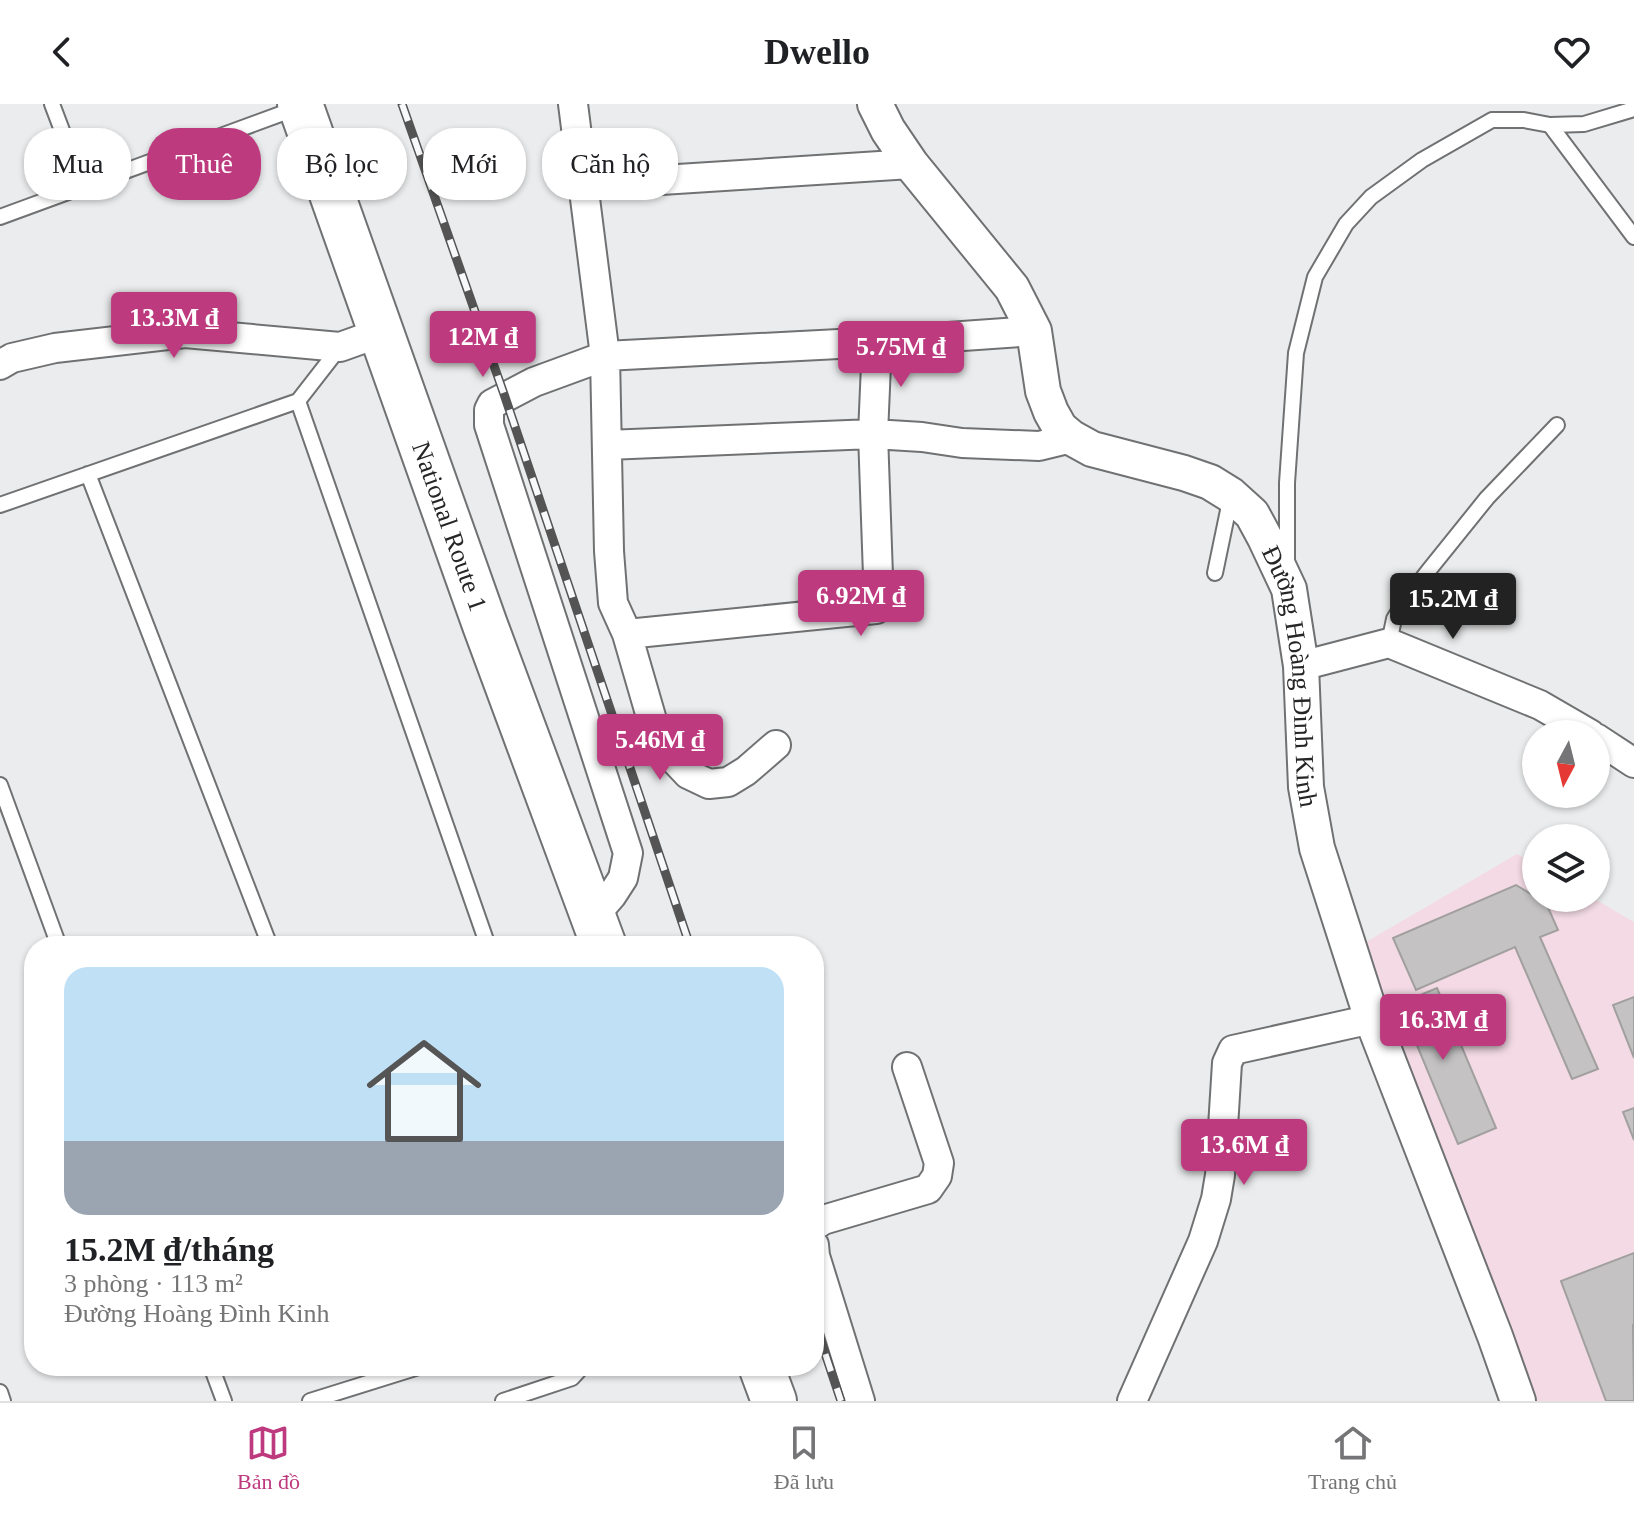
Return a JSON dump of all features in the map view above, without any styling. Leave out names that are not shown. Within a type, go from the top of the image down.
[{"type":"highway","name":"National Route 1","points":[[300,105],[598,932]]},
{"type":"highway","points":[[765,1376],[774,1401]]},
{"type":"street","points":[[573,104],[577,128]]},
{"type":"street","points":[[875,104],[911,164],[1012,288],[1034,331],[1043,391],[1051,412],[1060,428],[1072,438]]},
{"type":"street","points":[[678,179],[911,164]]},
{"type":"street","points":[[585,200],[605,356],[611,591],[656,734],[688,774],[709,784],[728,782],[776,745]]},
{"type":"street","points":[[598,932],[612,895],[623,878],[628,853],[488,418],[492,404],[556,373],[605,356],[1034,331]]},
{"type":"street","points":[[0,365],[12,358],[55,348],[185,333],[340,347],[382,332]]},
{"type":"street","points":[[627,634],[876,609],[879,604],[873,434],[877,342]]},
{"type":"street","points":[[607,445],[873,434],[1039,446],[1072,438]]},
{"type":"street","name":"Đường Hoàng Đình Kinh","points":[[1072,438],[1092,449],[1197,477],[1231,495],[1252,514],[1289,589],[1301,666],[1306,787],[1317,848],[1372,1019],[1518,1401]]},
{"type":"street","points":[[1301,666],[1389,643],[1540,705],[1566,720]]},
{"type":"street","points":[[1610,747],[1634,763]]},
{"type":"street","points":[[1132,1401],[1203,1241],[1216,1199],[1227,1063],[1231,1052],[1372,1019]]},
{"type":"street","points":[[824,1220],[928,1189],[937,1176],[939,1163],[907,1067]]},
{"type":"street","points":[[824,1285],[860,1401]]},
{"type":"lane","points":[[52,104],[61,128]]},
{"type":"lane","points":[[131,168],[300,105]]},
{"type":"lane","points":[[1289,589],[1287,483],[1296,353],[1315,277],[1346,224],[1371,197],[1422,160],[1492,120],[1524,120],[1550,125],[1584,124],[1634,109]]},
{"type":"lane","points":[[1550,125],[1634,237]]},
{"type":"lane","points":[[0,217],[46,200]]},
{"type":"lane","points":[[0,505],[298,401],[340,347]]},
{"type":"lane","points":[[298,401],[485,936]]},
{"type":"lane","points":[[1389,643],[1394,619],[1421,580],[1487,498],[1557,425]]},
{"type":"lane","points":[[88,474],[266,936]]},
{"type":"lane","points":[[1215,573],[1231,495]]},
{"type":"lane","points":[[0,785],[55,936]]},
{"type":"lane","points":[[215,1376],[224,1401]]},
{"type":"lane","points":[[310,1401],[390,1376]]},
{"type":"lane","points":[[503,1401],[574,1376]]},
{"type":"lane","points":[[0,1392],[3,1401]]},
{"type":"shaded area","points":[[1517,854],[1522,857],[1522,912],[1610,912],[1610,908],[1634,922],[1634,1401],[1537,1401],[1359,946]]},
{"type":"building","points":[[1516,885],[1522,889],[1522,912],[1550,912],[1558,930],[1540,937],[1598,1069],[1572,1079],[1515,947],[1416,990],[1393,938]]},
{"type":"building","points":[[1437,988],[1496,1128],[1458,1144],[1409,1026],[1388,1035],[1379,1012]]},
{"type":"building","points":[[1634,997],[1634,1058],[1613,1005]]},
{"type":"building","points":[[1634,1108],[1634,1140],[1623,1112]]},
{"type":"building","points":[[1634,1253],[1634,1401],[1606,1401],[1561,1281]]},
{"type":"railway","points":[[402,104],[505,397],[687,936]]},
{"type":"railway","points":[[824,1350],[841,1401]]}]
